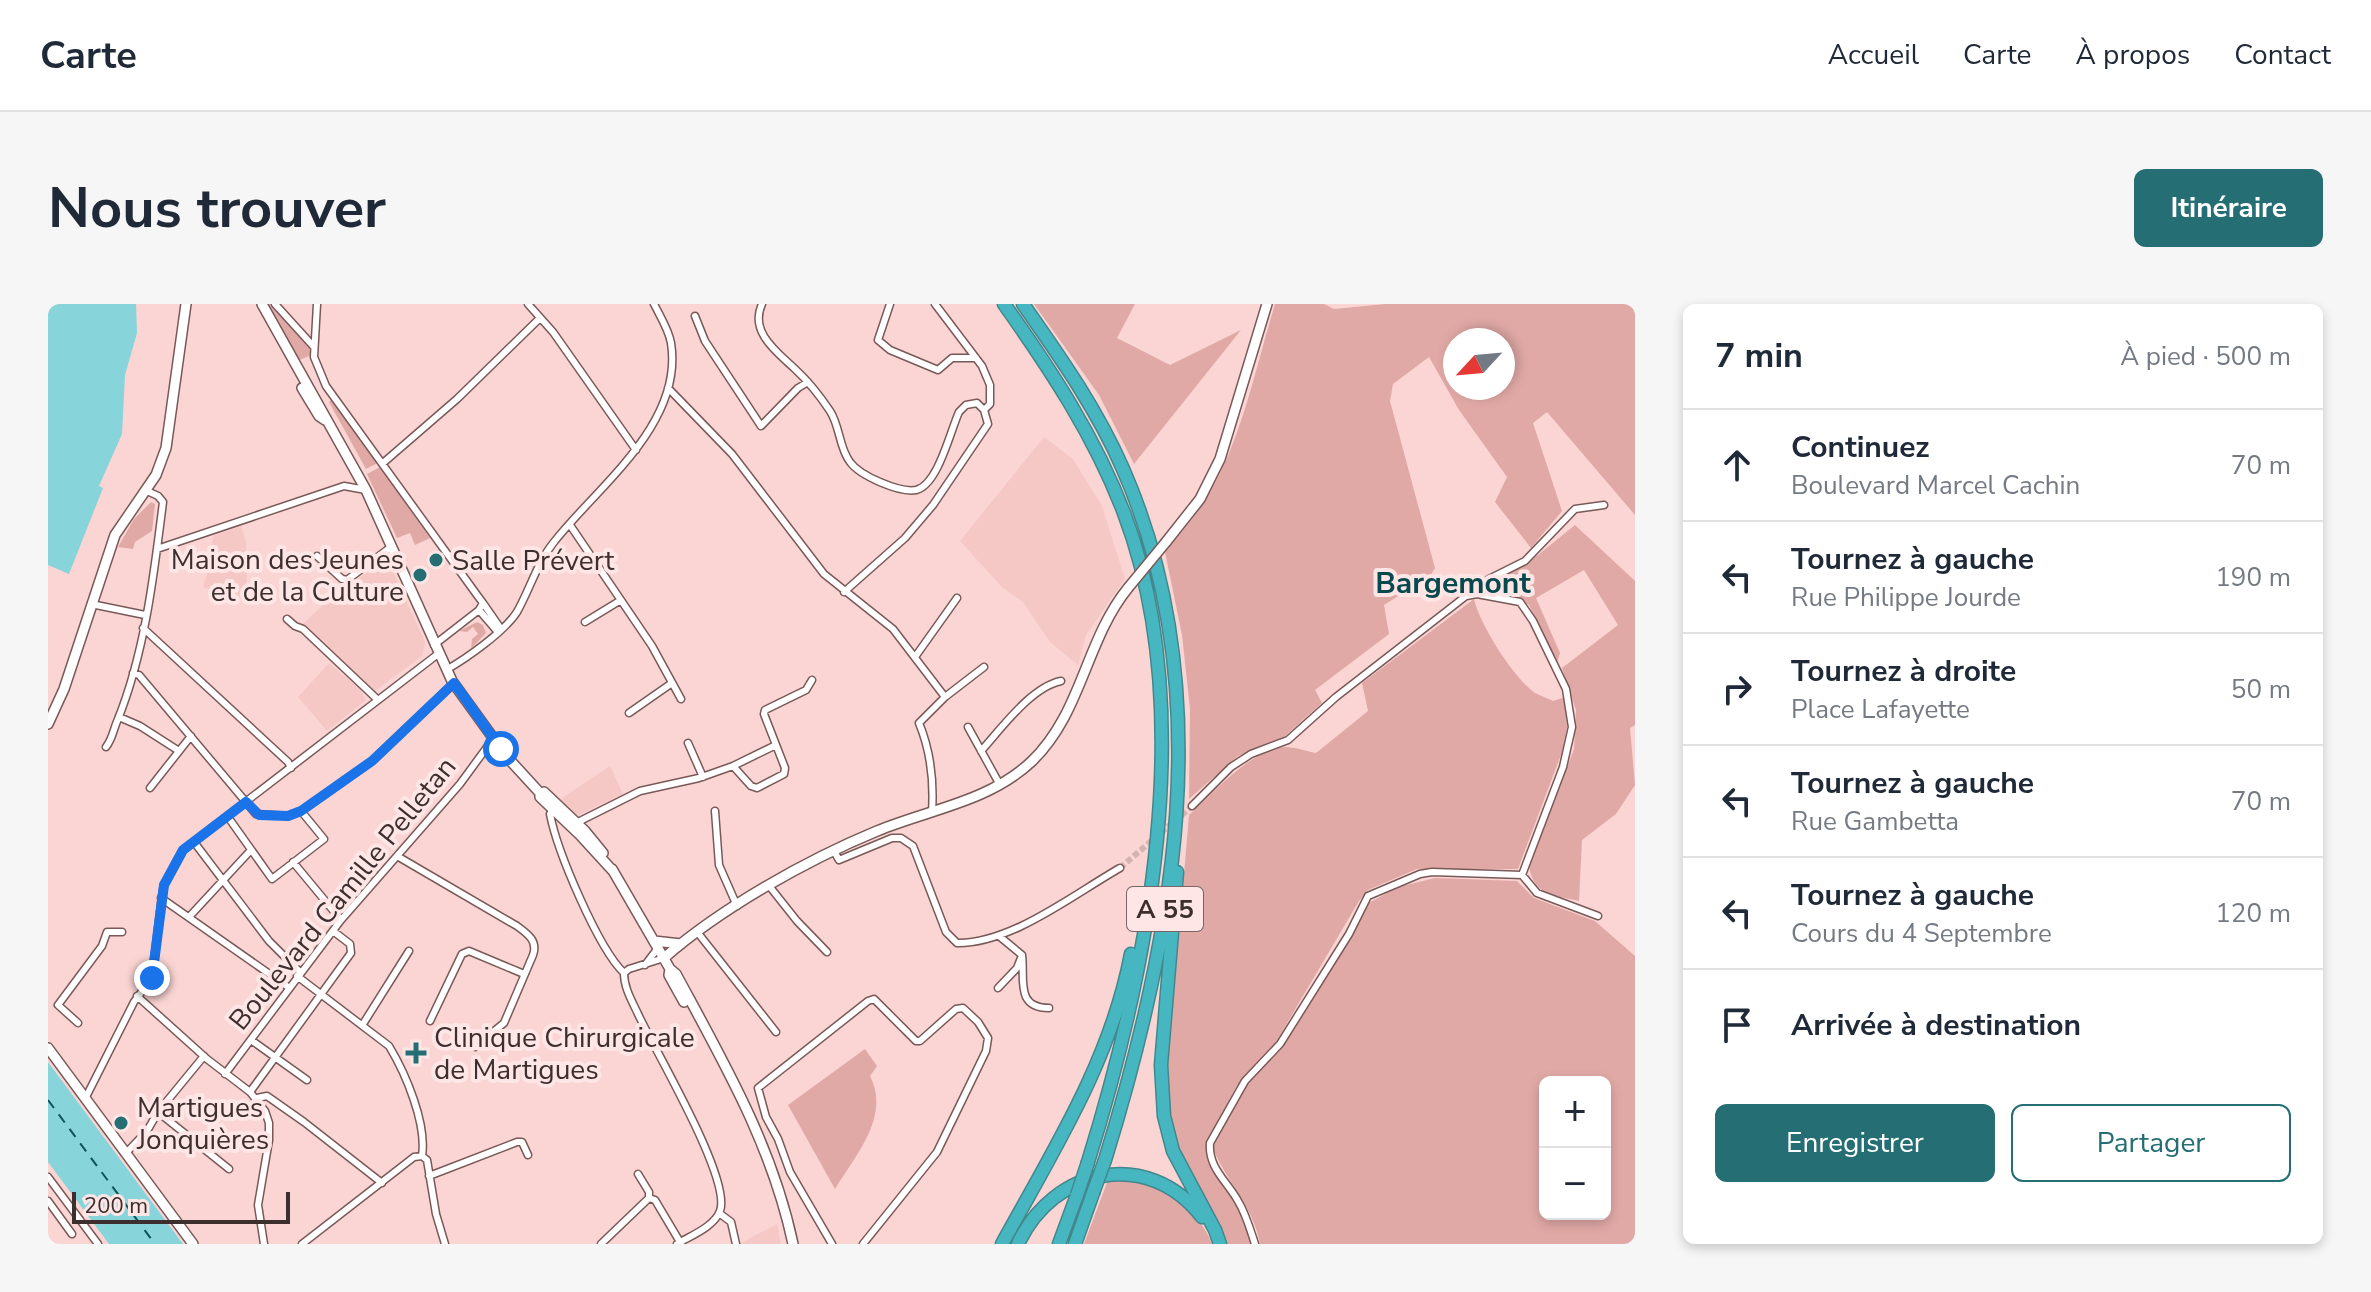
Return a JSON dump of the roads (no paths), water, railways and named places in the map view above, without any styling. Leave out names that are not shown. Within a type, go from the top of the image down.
[{"type":"highway","name":"A 55","points":[[1004,304],[1083,424],[1110,477],[1133,539],[1149,605],[1159,680],[1162,756],[1159,814],[1147,911],[1110,1089],[1059,1244]]},
{"type":"highway","name":"A 55","points":[[1023,304],[1092,406],[1122,467],[1152,546],[1174,652],[1178,697],[1179,771],[1172,857],[1159,943],[1136,1052],[1105,1160],[1075,1244]]},
{"type":"highway","points":[[1179,771],[1177,888],[1161,1065],[1162,1101],[1169,1140],[1218,1244]]},
{"type":"highway","points":[[1002,1244],[1086,1088],[1111,1026],[1129,965],[1159,814]]},
{"type":"highway","points":[[1018,1244],[1031,1221],[1051,1198],[1076,1183],[1122,1174],[1157,1182],[1182,1197],[1199,1213],[1218,1244]]},
{"type":"main road","points":[[48,724],[64,689],[115,535],[156,475],[166,448],[186,304]]},
{"type":"main road","points":[[256,304],[319,416],[325,420]]},
{"type":"main road","points":[[262,304],[366,490],[446,670],[493,739],[540,793],[540,797],[596,844],[612,866],[664,958],[671,978],[742,1106],[759,1143],[790,1244]]},
{"type":"main road","points":[[664,958],[737,906],[834,851],[882,829],[962,803],[1000,785],[1030,763],[1060,727],[1087,662],[1125,592],[1200,499],[1220,459],[1267,304]]},
{"type":"main road","points":[[656,944],[681,944]]},
{"type":"main road","points":[[48,1048],[193,1244]]},
{"type":"street","points":[[275,304],[314,347]]},
{"type":"street","points":[[317,304],[314,357],[326,386],[499,630]]},
{"type":"street","points":[[528,304],[636,450]]},
{"type":"street","points":[[446,670],[469,656],[517,612],[544,556],[636,450],[651,425],[668,388],[672,367],[671,341],[654,304]]},
{"type":"street","points":[[762,304],[758,318],[763,336],[773,350],[808,382],[832,414],[850,462],[886,485],[912,491],[925,487],[936,470],[959,412],[966,405],[977,403],[984,410],[988,424],[933,505],[905,538],[844,592]]},
{"type":"street","points":[[890,304],[878,340],[890,350],[938,370],[952,358],[976,358]]},
{"type":"street","points":[[935,304],[976,358],[990,385],[990,404],[984,410]]},
{"type":"street","points":[[695,316],[701,334],[761,426],[798,388],[808,382]]},
{"type":"street","points":[[383,463],[457,399],[540,318]]},
{"type":"street","points":[[295,367],[314,357]]},
{"type":"street","points":[[314,395],[326,386]]},
{"type":"street","points":[[668,388],[732,454],[824,574],[893,629],[945,697]]},
{"type":"street","points":[[344,486],[354,468]]},
{"type":"street","points":[[157,549],[344,486],[366,490]]},
{"type":"street","points":[[106,747],[133,673],[157,549],[163,502],[145,490]]},
{"type":"street","points":[[1192,806],[1231,767],[1251,754],[1288,740],[1336,697],[1466,596],[1489,579],[1525,561],[1575,509],[1604,505]]},
{"type":"street","points":[[570,525],[652,646],[681,699]]},
{"type":"street","points":[[317,556],[347,580],[391,547]]},
{"type":"street","points":[[1466,596],[1488,596],[1520,602],[1558,672],[1572,711],[1570,741],[1563,767],[1522,875]]},
{"type":"street","points":[[915,657],[957,598]]},
{"type":"street","points":[[585,622],[621,600]]},
{"type":"street","points":[[91,604],[145,615]]},
{"type":"street","points":[[85,1099],[137,996],[155,972],[161,898],[164,885],[183,850],[378,700],[481,607]]},
{"type":"street","points":[[287,619],[303,629],[378,700]]},
{"type":"street","points":[[143,628],[255,729],[291,768]]},
{"type":"street","points":[[932,812],[933,773],[919,723],[945,697],[984,667]]},
{"type":"street","points":[[133,673],[139,675],[259,815],[288,816],[301,811],[372,761],[454,683]]},
{"type":"street","points":[[733,766],[754,787],[784,774],[785,768],[765,710],[806,690],[812,680]]},
{"type":"street","points":[[981,751],[1036,694],[1061,681]]},
{"type":"street","points":[[629,713],[672,683]]},
{"type":"street","points":[[119,717],[140,726],[179,751]]},
{"type":"street","points":[[968,727],[1000,785]]},
{"type":"street","points":[[150,788],[191,736]]},
{"type":"street","name":"Boulevard Camille Pelletan","points":[[225,1074],[341,920],[460,784],[493,739]]},
{"type":"street","points":[[688,743],[703,777]]},
{"type":"street","points":[[574,825],[640,791],[703,777],[776,745]]},
{"type":"street","points":[[556,808],[550,814],[574,883],[608,955],[624,973],[626,986],[692,1119],[716,1177],[722,1203],[711,1223],[678,1243],[655,1200],[649,1198]]},
{"type":"street","points":[[228,817],[272,879],[324,839],[301,811]]},
{"type":"street","points":[[715,811],[719,865],[737,906]]},
{"type":"street","points":[[834,851],[839,860],[892,838],[901,838],[913,846],[946,932],[957,943],[999,936],[1065,902],[1120,868]]},
{"type":"street","points":[[194,842],[298,974],[389,1046],[421,1123],[424,1140],[422,1156]]},
{"type":"street","points":[[189,917],[251,850]]},
{"type":"street","points":[[397,856],[528,934],[535,950],[504,1023],[475,1047]]},
{"type":"street","points":[[293,862],[341,920]]},
{"type":"street","points":[[1255,1244],[1240,1203],[1211,1161],[1210,1143],[1245,1081],[1280,1044],[1349,934],[1368,896],[1432,872],[1522,875],[1537,893],[1598,916]]},
{"type":"street","points":[[770,887],[827,952]]},
{"type":"street","points":[[161,898],[288,987]]},
{"type":"street","points":[[250,1092],[352,951],[350,944],[333,931]]},
{"type":"street","points":[[78,1023],[58,1005],[102,946],[107,932],[122,932]]},
{"type":"street","points":[[698,933],[776,1032]]},
{"type":"street","points":[[999,936],[1022,955],[1024,990],[1030,1004],[1035,1008],[1049,1008]]},
{"type":"street","points":[[645,965],[656,944]]},
{"type":"street","points":[[363,1024],[409,951]]},
{"type":"street","points":[[430,1021],[462,954],[469,951],[524,974]]},
{"type":"street","points":[[624,973],[664,958]]},
{"type":"street","points":[[998,988],[1017,968],[1021,958]]},
{"type":"street","points":[[645,965],[670,969]]},
{"type":"street","points":[[137,996],[225,1074],[257,1098],[265,1111],[270,1128],[258,1205],[264,1244]]},
{"type":"street","points":[[832,1244],[790,1172],[758,1088],[871,1000],[874,999],[916,1041],[920,1041],[956,1009],[963,1008],[978,1022],[988,1038],[986,1051],[937,1152],[863,1244]]},
{"type":"street","points":[[251,1040],[307,1080]]},
{"type":"street","points":[[126,1153],[147,1131],[158,1112],[204,1056]]},
{"type":"street","points":[[257,1098],[267,1096],[382,1183]]},
{"type":"street","points":[[158,1112],[229,1169]]},
{"type":"street","points":[[429,1176],[517,1142],[522,1142],[528,1155]]},
{"type":"street","points":[[302,1244],[414,1157],[422,1156],[427,1160],[445,1244]]},
{"type":"street","points":[[601,1244],[649,1198],[649,1192],[638,1174]]},
{"type":"street","points":[[48,1177],[98,1244]]},
{"type":"street","points":[[48,1201],[72,1234]]},
{"type":"street","points":[[719,1213],[729,1218],[736,1244]]},
{"type":"water","points":[[48,304],[136,304],[137,333],[125,375],[122,434],[99,486],[103,488],[69,574],[48,565]]},
{"type":"water","points":[[48,1062],[183,1244],[109,1244],[48,1162]]},
{"type":"tunnel","points":[[1120,868],[1192,806]]},
{"type":"place","name":"Salle Prévert","points":[[436,560]]},
{"type":"place","name":"Maison des Jeunes et de la Culture","points":[[420,575]]},
{"type":"place","name":"Clinique Chirurgicale de Martigues","points":[[416,1053]]},
{"type":"place","name":"Martigues Jonquières","points":[[121,1123]]},
{"type":"district","name":"Bargemont","points":[[1453,583]]}]
